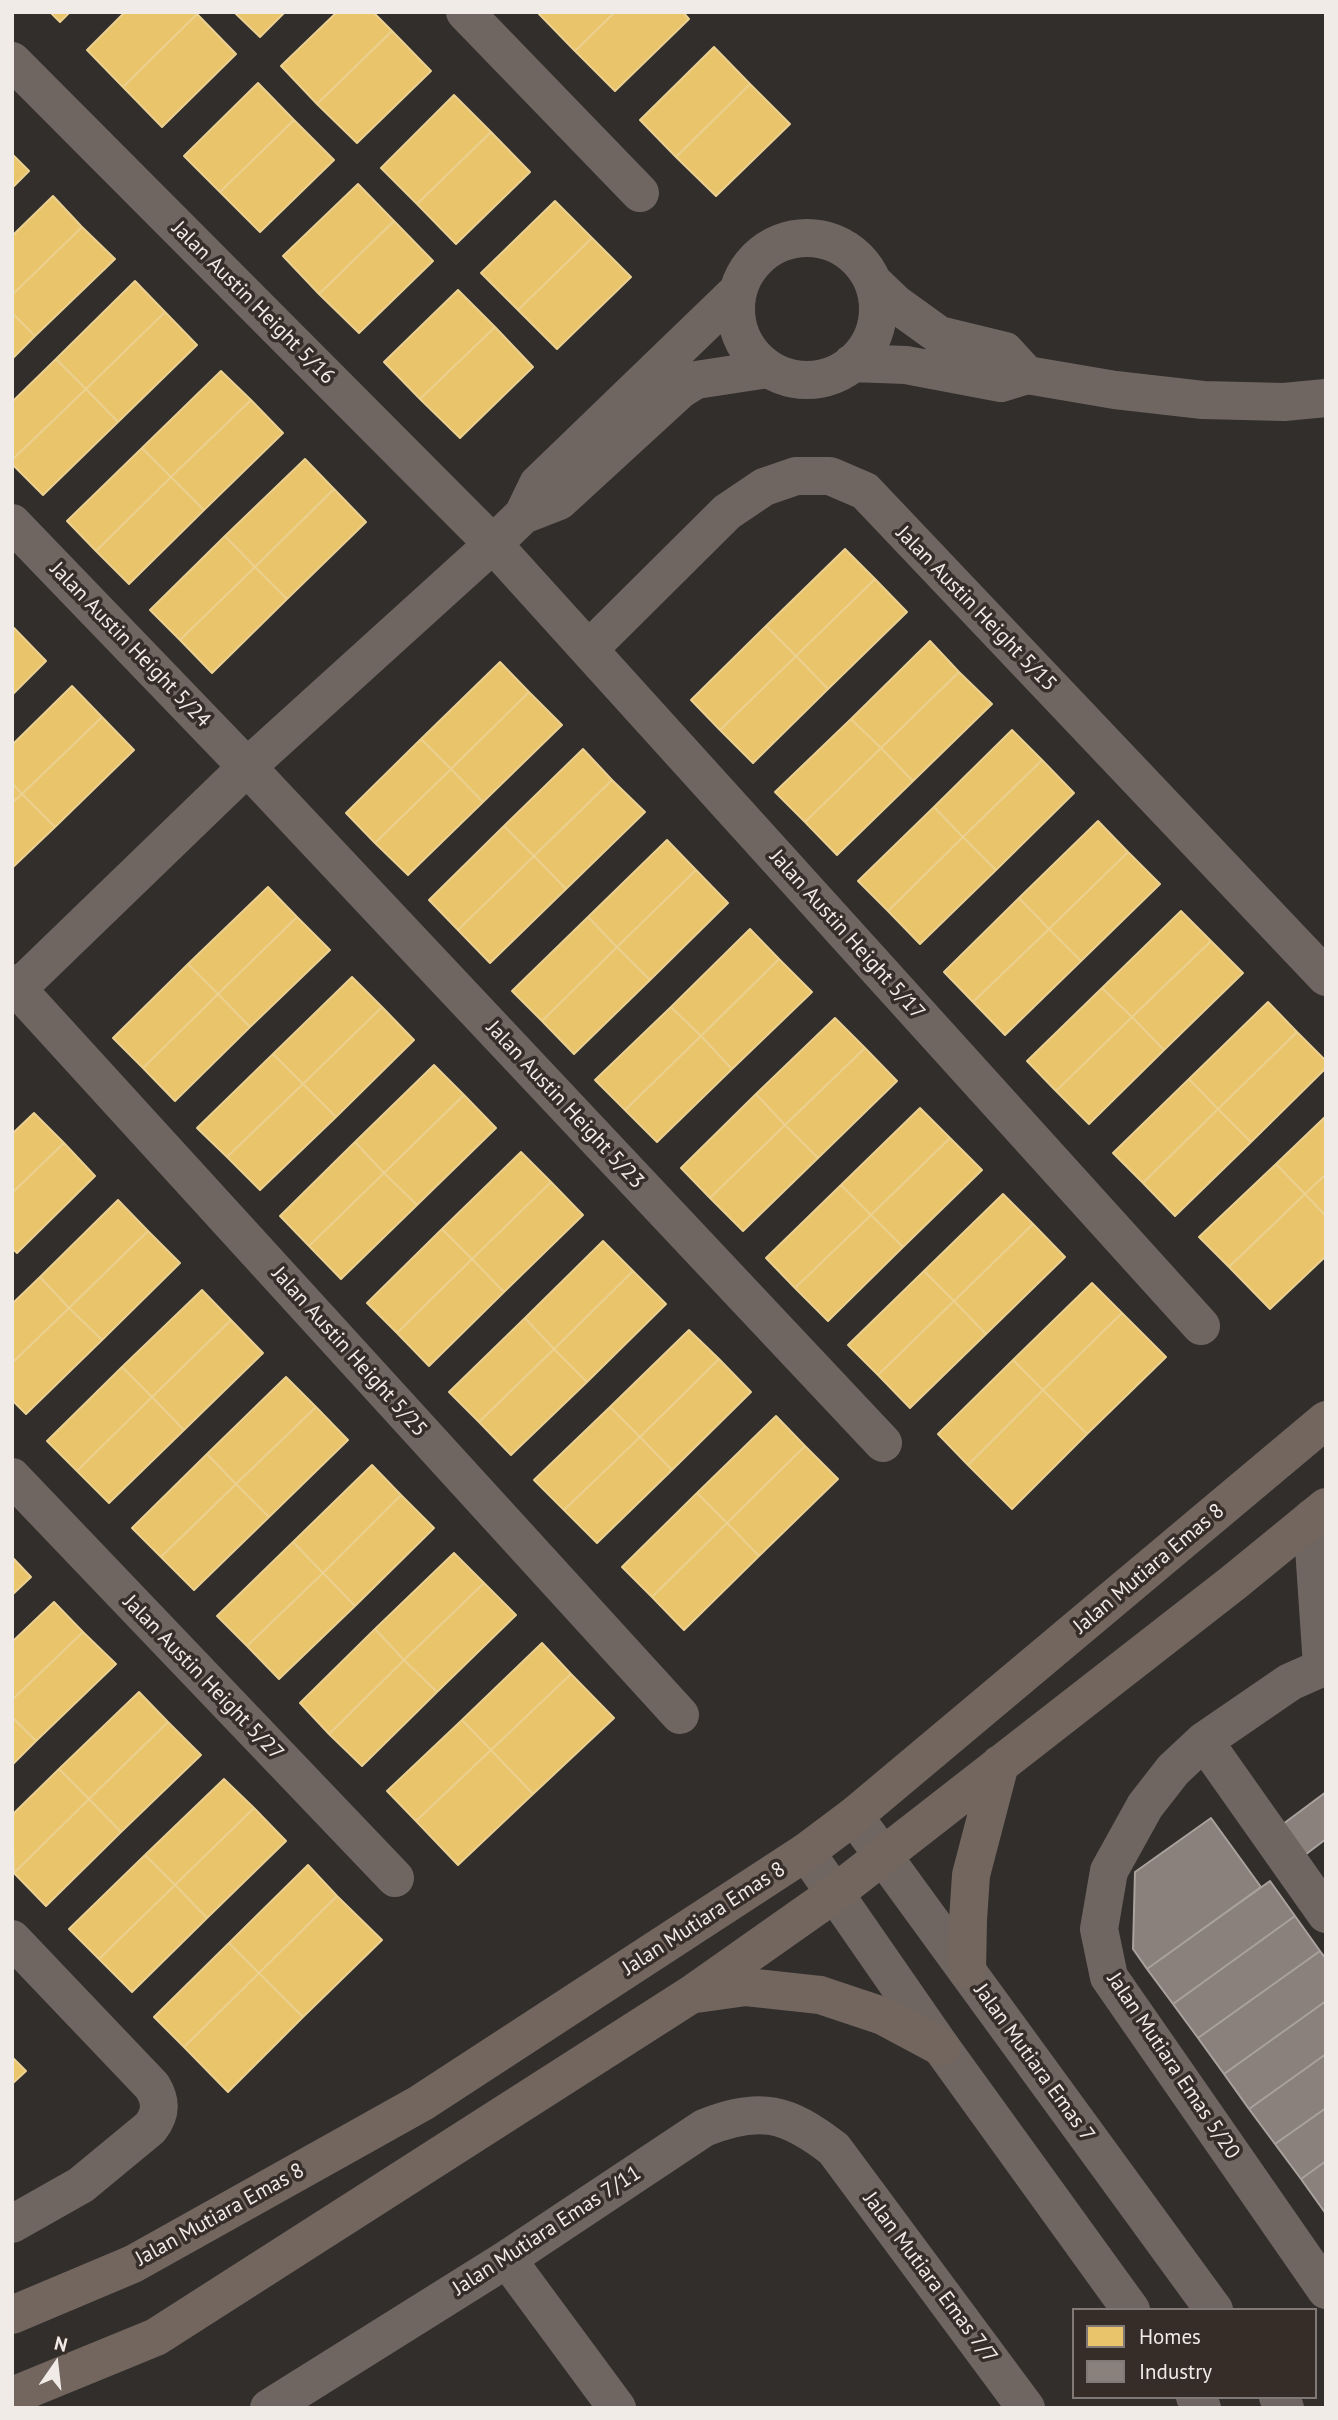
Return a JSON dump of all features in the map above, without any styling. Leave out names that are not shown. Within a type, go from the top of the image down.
[{"type":"main road","name":"Jalan Mutiara Emas 8","points":[[12,2315],[133,2264],[421,2103],[806,1852],[854,1816],[1326,1420]]},
{"type":"main road","points":[[12,2396],[156,2337],[692,1994],[834,1894],[1233,1583],[1319,1512]]},
{"type":"main road","points":[[967,1971],[971,1875],[1000,1764]]},
{"type":"main road","points":[[692,1994],[746,1987],[820,1995],[883,2016],[941,2047]]},
{"type":"street","points":[[465,12],[640,193]]},
{"type":"street","name":"Jalan Austin Height 5/16","points":[[12,61],[493,544]]},
{"type":"street","points":[[874,283],[878,305],[876,327],[867,347],[852,363],[833,375],[811,379],[789,377],[768,369],[752,354],[740,335],[736,313],[738,291],[746,270],[761,254],[781,243],[802,238],[825,240],[846,249],[862,264],[874,283],[915,319],[939,335],[1005,351],[1027,374]]},
{"type":"street","points":[[14,989],[247,767],[493,544],[523,515],[538,484],[738,291]]},
{"type":"street","points":[[852,363],[906,365],[1002,383],[1027,374],[1115,390],[1203,400],[1284,402],[1326,398]]},
{"type":"street","points":[[523,515],[559,501],[680,390],[696,380],[768,369]]},
{"type":"street","name":"Jalan Austin Height 5/15","points":[[589,649],[727,512],[764,487],[796,476],[830,476],[865,491],[1326,977]]},
{"type":"street","name":"Jalan Austin Height 5/24","points":[[12,523],[247,767]]},
{"type":"street","name":"Jalan Austin Height 5/17","points":[[493,544],[1201,1326]]},
{"type":"street","name":"Jalan Austin Height 5/23","points":[[247,767],[883,1443]]},
{"type":"street","name":"Jalan Austin Height 5/25","points":[[14,989],[680,1715]]},
{"type":"street","name":"Jalan Austin Height 5/27","points":[[12,1478],[395,1878]]},
{"type":"street","points":[[1319,1512],[1324,1666]]},
{"type":"street","name":"Jalan Mutiara Emas 5/20","points":[[1324,1666],[1290,1682],[1203,1741],[1172,1770],[1145,1806],[1109,1871],[1099,1929],[1109,1977],[1326,2290]]},
{"type":"street","points":[[1203,1741],[1326,1914]]},
{"type":"street","name":"Jalan Mutiara Emas 7","points":[[854,1816],[1213,2308]]},
{"type":"street","points":[[806,1852],[941,2047],[1130,2308]]},
{"type":"street","points":[[12,1939],[152,2086],[158,2096],[160,2108],[149,2129],[81,2185],[12,2224]]},
{"type":"street","name":"Jalan Mutiara Emas 7/11","points":[[269,2408],[507,2259],[704,2128],[729,2118],[756,2114],[786,2119],[808,2129],[834,2149]]},
{"type":"street","name":"Jalan Mutiara Emas 7/7","points":[[834,2149],[1026,2408]]},
{"type":"street","points":[[507,2259],[617,2408]]},
{"type":"building: Homes","points":[[50,12],[70,12],[60,22]]},
{"type":"building: Homes","points":[[125,12],[197,14],[123,87],[87,50]]},
{"type":"building: Homes","points":[[234,12],[285,12],[260,37]]},
{"type":"building: Homes","points":[[337,12],[373,12],[392,31],[317,104],[281,66]]},
{"type":"building: Homes","points":[[615,12],[575,51],[539,14]]},
{"type":"building: Homes","points":[[615,12],[683,12],[689,19],[615,91],[575,51]]},
{"type":"building: Homes","points":[[197,14],[236,54],[162,127],[123,87]]},
{"type":"building: Homes","points":[[392,31],[431,71],[357,143],[317,104]]},
{"type":"building: Homes","points":[[714,47],[750,84],[676,157],[640,120]]},
{"type":"building: Homes","points":[[258,83],[294,120],[220,192],[184,156]]},
{"type":"building: Homes","points":[[750,84],[790,124],[716,196],[676,157]]},
{"type":"building: Homes","points":[[454,95],[491,132],[417,204],[381,168]]},
{"type":"building: Homes","points":[[294,120],[334,160],[260,232],[220,192]]},
{"type":"building: Homes","points":[[491,132],[530,172],[456,244],[417,204]]},
{"type":"building: Homes","points":[[12,154],[29,171],[12,188]]},
{"type":"building: Homes","points":[[358,184],[394,221],[319,294],[283,256]]},
{"type":"building: Homes","points":[[53,196],[82,227],[12,295],[12,236]]},
{"type":"building: Homes","points":[[555,201],[592,238],[518,310],[481,273]]},
{"type":"building: Homes","points":[[394,221],[433,261],[359,333],[319,294]]},
{"type":"building: Homes","points":[[82,227],[115,259],[35,336],[12,313],[12,295]]},
{"type":"building: Homes","points":[[592,238],[631,277],[557,349],[518,310]]},
{"type":"building: Homes","points":[[135,281],[165,312],[86,389],[56,359]]},
{"type":"building: Homes","points":[[458,290],[495,327],[420,399],[384,362]]},
{"type":"building: Homes","points":[[165,312],[197,345],[118,422],[86,389]]},
{"type":"building: Homes","points":[[12,313],[35,336],[12,359]]},
{"type":"building: Homes","points":[[495,327],[533,367],[460,438],[420,399]]},
{"type":"building: Homes","points":[[56,359],[86,389],[12,460],[12,402]]},
{"type":"building: Homes","points":[[221,371],[251,400],[171,477],[142,448]]},
{"type":"building: Homes","points":[[86,389],[118,422],[43,495],[12,464],[12,460]]},
{"type":"building: Homes","points":[[251,400],[283,433],[204,510],[171,477]]},
{"type":"building: Homes","points":[[142,448],[171,477],[96,551],[67,521]]},
{"type":"building: Homes","points":[[305,459],[334,489],[255,567],[225,536]]},
{"type":"building: Homes","points":[[171,477],[204,510],[129,584],[96,551]]},
{"type":"building: Homes","points":[[334,489],[366,522],[287,599],[255,567]]},
{"type":"building: Homes","points":[[225,536],[255,567],[180,640],[150,610]]},
{"type":"building: Homes","points":[[845,549],[875,579],[796,656],[766,626]]},
{"type":"building: Homes","points":[[255,567],[287,599],[212,673],[180,640]]},
{"type":"building: Homes","points":[[875,579],[907,612],[828,689],[796,656]]},
{"type":"building: Homes","points":[[766,626],[796,656],[720,730],[691,700]]},
{"type":"building: Homes","points":[[14,628],[46,661],[12,695],[12,630]]},
{"type":"building: Homes","points":[[930,641],[959,672],[881,748],[851,719]]},
{"type":"building: Homes","points":[[796,656],[828,689],[753,763],[720,730]]},
{"type":"building: Homes","points":[[500,662],[529,692],[451,769],[421,739]]},
{"type":"building: Homes","points":[[959,672],[992,704],[913,781],[881,748]]},
{"type":"building: Homes","points":[[72,686],[102,717],[22,794],[12,783],[12,745]]},
{"type":"building: Homes","points":[[529,692],[562,725],[483,802],[451,769]]},
{"type":"building: Homes","points":[[102,717],[134,750],[55,827],[22,794]]},
{"type":"building: Homes","points":[[851,719],[881,748],[805,822],[775,792]]},
{"type":"building: Homes","points":[[1012,730],[1042,760],[963,837],[934,807]]},
{"type":"building: Homes","points":[[421,739],[451,769],[375,843],[346,813]]},
{"type":"building: Homes","points":[[881,748],[913,781],[837,855],[805,822]]},
{"type":"building: Homes","points":[[583,749],[612,780],[534,856],[504,826]]},
{"type":"building: Homes","points":[[1042,760],[1074,793],[996,870],[963,837]]},
{"type":"building: Homes","points":[[451,769],[483,802],[408,875],[375,843]]},
{"type":"building: Homes","points":[[612,780],[645,812],[566,889],[534,856]]},
{"type":"building: Homes","points":[[12,783],[22,794],[12,803]]},
{"type":"building: Homes","points":[[22,794],[55,827],[12,868],[12,803]]},
{"type":"building: Homes","points":[[934,807],[963,837],[888,911],[858,881]]},
{"type":"building: Homes","points":[[1098,821],[1128,852],[1049,929],[1019,898]]},
{"type":"building: Homes","points":[[504,826],[534,856],[458,930],[429,900]]},
{"type":"building: Homes","points":[[963,837],[996,870],[920,944],[888,911]]},
{"type":"building: Homes","points":[[667,840],[696,870],[617,947],[588,917]]},
{"type":"building: Homes","points":[[1128,852],[1160,884],[1081,961],[1049,929]]},
{"type":"building: Homes","points":[[534,856],[566,889],[490,963],[458,930]]},
{"type":"building: Homes","points":[[696,870],[728,903],[650,980],[617,947]]},
{"type":"building: Homes","points":[[268,887],[297,917],[218,994],[188,964]]},
{"type":"building: Homes","points":[[1019,898],[1049,929],[973,1002],[944,972]]},
{"type":"building: Homes","points":[[1181,911],[1211,941],[1132,1017],[1102,988]]},
{"type":"building: Homes","points":[[297,917],[330,950],[250,1027],[218,994]]},
{"type":"building: Homes","points":[[588,917],[617,947],[542,1021],[512,991]]},
{"type":"building: Homes","points":[[750,929],[779,959],[701,1036],[671,1007]]},
{"type":"building: Homes","points":[[1049,929],[1081,961],[1005,1035],[973,1002]]},
{"type":"building: Homes","points":[[1211,941],[1243,973],[1164,1050],[1132,1017]]},
{"type":"building: Homes","points":[[617,947],[650,980],[574,1054],[542,1021]]},
{"type":"building: Homes","points":[[779,959],[812,992],[732,1069],[701,1036]]},
{"type":"building: Homes","points":[[188,964],[218,994],[143,1068],[113,1038]]},
{"type":"building: Homes","points":[[352,977],[382,1007],[303,1084],[273,1054]]},
{"type":"building: Homes","points":[[1102,988],[1132,1017],[1056,1091],[1027,1061]]},
{"type":"building: Homes","points":[[218,994],[250,1027],[175,1101],[143,1068]]},
{"type":"building: Homes","points":[[1268,1002],[1297,1032],[1218,1109],[1189,1079]]},
{"type":"building: Homes","points":[[382,1007],[414,1040],[336,1117],[303,1084]]},
{"type":"building: Homes","points":[[671,1007],[701,1036],[625,1110],[595,1080]]},
{"type":"building: Homes","points":[[1132,1017],[1164,1050],[1089,1124],[1056,1091]]},
{"type":"building: Homes","points":[[835,1018],[865,1048],[785,1125],[756,1094]]},
{"type":"building: Homes","points":[[1297,1032],[1326,1061],[1326,1068],[1251,1142],[1218,1109]]},
{"type":"building: Homes","points":[[701,1036],[732,1069],[657,1142],[625,1110]]},
{"type":"building: Homes","points":[[865,1048],[897,1081],[818,1158],[785,1125]]},
{"type":"building: Homes","points":[[273,1054],[303,1084],[227,1157],[197,1128]]},
{"type":"building: Homes","points":[[434,1065],[464,1095],[384,1173],[355,1142]]},
{"type":"building: Homes","points":[[1189,1079],[1218,1109],[1143,1183],[1113,1153]]},
{"type":"building: Homes","points":[[303,1084],[336,1117],[260,1190],[227,1157]]},
{"type":"building: Homes","points":[[756,1094],[785,1125],[710,1198],[681,1168]]},
{"type":"building: Homes","points":[[464,1095],[496,1128],[417,1205],[384,1173]]},
{"type":"building: Homes","points":[[920,1108],[950,1138],[871,1215],[841,1185]]},
{"type":"building: Homes","points":[[1218,1109],[1251,1142],[1175,1216],[1143,1183]]},
{"type":"building: Homes","points":[[34,1113],[64,1143],[12,1193],[12,1134]]},
{"type":"building: Homes","points":[[1326,1116],[1326,1174],[1305,1194],[1276,1164]]},
{"type":"building: Homes","points":[[785,1125],[818,1158],[743,1231],[710,1198]]},
{"type":"building: Homes","points":[[950,1138],[982,1170],[903,1247],[871,1215]]},
{"type":"building: Homes","points":[[355,1142],[384,1173],[309,1246],[280,1216]]},
{"type":"building: Homes","points":[[64,1143],[95,1176],[17,1253],[12,1248],[12,1193]]},
{"type":"building: Homes","points":[[521,1152],[551,1182],[472,1259],[442,1229]]},
{"type":"building: Homes","points":[[1276,1164],[1305,1194],[1229,1267],[1199,1237]]},
{"type":"building: Homes","points":[[384,1173],[417,1205],[341,1279],[309,1246]]},
{"type":"building: Homes","points":[[1326,1174],[1326,1216],[1305,1194]]},
{"type":"building: Homes","points":[[551,1182],[583,1215],[504,1292],[472,1259]]},
{"type":"building: Homes","points":[[841,1185],[871,1215],[795,1288],[766,1258]]},
{"type":"building: Homes","points":[[1003,1194],[1033,1224],[954,1301],[924,1271]]},
{"type":"building: Homes","points":[[1305,1194],[1326,1216],[1326,1256],[1270,1309],[1229,1267]]},
{"type":"building: Homes","points":[[118,1200],[148,1231],[69,1308],[40,1277]]},
{"type":"building: Homes","points":[[871,1215],[903,1247],[828,1321],[795,1288]]},
{"type":"building: Homes","points":[[1033,1224],[1065,1257],[986,1334],[954,1301]]},
{"type":"building: Homes","points":[[442,1229],[472,1259],[397,1333],[367,1303]]},
{"type":"building: Homes","points":[[148,1231],[180,1263],[102,1340],[69,1308]]},
{"type":"building: Homes","points":[[603,1241],[633,1271],[554,1349],[525,1318]]},
{"type":"building: Homes","points":[[472,1259],[504,1292],[429,1366],[397,1333]]},
{"type":"building: Homes","points":[[633,1271],[666,1304],[587,1382],[554,1349]]},
{"type":"building: Homes","points":[[924,1271],[954,1301],[878,1375],[848,1345]]},
{"type":"building: Homes","points":[[40,1277],[69,1308],[12,1363],[12,1304]]},
{"type":"building: Homes","points":[[1092,1283],[1122,1313],[1043,1390],[1013,1360]]},
{"type":"building: Homes","points":[[202,1290],[231,1320],[152,1397],[122,1367]]},
{"type":"building: Homes","points":[[954,1301],[986,1334],[910,1408],[878,1375]]},
{"type":"building: Homes","points":[[69,1308],[102,1340],[26,1414],[12,1400],[12,1363]]},
{"type":"building: Homes","points":[[1122,1313],[1166,1357],[1087,1434],[1043,1390]]},
{"type":"building: Homes","points":[[525,1318],[554,1349],[479,1422],[449,1392]]},
{"type":"building: Homes","points":[[231,1320],[263,1353],[184,1430],[152,1397]]},
{"type":"building: Homes","points":[[689,1330],[719,1359],[640,1437],[610,1407]]},
{"type":"building: Homes","points":[[554,1349],[587,1382],[511,1455],[479,1422]]},
{"type":"building: Homes","points":[[719,1359],[751,1392],[672,1470],[640,1437]]},
{"type":"building: Homes","points":[[1013,1360],[1043,1390],[968,1465],[938,1434]]},
{"type":"building: Homes","points":[[122,1367],[152,1397],[77,1471],[47,1441]]},
{"type":"building: Homes","points":[[286,1377],[316,1407],[236,1484],[207,1454]]},
{"type":"building: Homes","points":[[1043,1390],[1087,1434],[1012,1509],[968,1465]]},
{"type":"building: Homes","points":[[152,1397],[184,1430],[109,1503],[77,1471]]},
{"type":"building: Homes","points":[[316,1407],[348,1440],[269,1517],[236,1484]]},
{"type":"building: Homes","points":[[610,1407],[640,1437],[564,1510],[534,1480]]},
{"type":"building: Homes","points":[[776,1416],[805,1446],[727,1523],[697,1493]]},
{"type":"building: Homes","points":[[640,1437],[672,1470],[597,1543],[564,1510]]},
{"type":"building: Homes","points":[[805,1446],[838,1479],[759,1556],[727,1523]]},
{"type":"building: Homes","points":[[207,1454],[236,1484],[161,1557],[132,1528]]},
{"type":"building: Homes","points":[[372,1465],[401,1495],[323,1573],[293,1542]]},
{"type":"building: Homes","points":[[236,1484],[269,1517],[194,1590],[161,1557]]},
{"type":"building: Homes","points":[[697,1493],[727,1523],[652,1597],[622,1567]]},
{"type":"building: Homes","points":[[401,1495],[434,1528],[355,1606],[323,1573]]},
{"type":"building: Homes","points":[[727,1523],[759,1556],[684,1630],[652,1597]]},
{"type":"building: Homes","points":[[293,1542],[323,1573],[247,1646],[217,1616]]},
{"type":"building: Homes","points":[[454,1553],[484,1583],[404,1660],[375,1629]]},
{"type":"building: Homes","points":[[12,1557],[31,1577],[12,1595]]},
{"type":"building: Homes","points":[[323,1573],[355,1606],[279,1679],[247,1646]]},
{"type":"building: Homes","points":[[484,1583],[516,1615],[437,1692],[404,1660]]},
{"type":"building: Homes","points":[[54,1602],[83,1632],[12,1700],[12,1642]]},
{"type":"building: Homes","points":[[375,1629],[404,1660],[329,1734],[300,1703]]},
{"type":"building: Homes","points":[[83,1632],[116,1664],[36,1741],[12,1717],[12,1700]]},
{"type":"building: Homes","points":[[542,1643],[571,1674],[491,1750],[462,1720]]},
{"type":"building: Homes","points":[[404,1660],[437,1692],[362,1766],[329,1734]]},
{"type":"building: Homes","points":[[571,1674],[614,1718],[533,1794],[491,1750]]},
{"type":"building: Homes","points":[[139,1692],[168,1722],[89,1799],[59,1769]]},
{"type":"building: Homes","points":[[12,1717],[36,1741],[12,1765]]},
{"type":"building: Homes","points":[[462,1720],[491,1750],[416,1821],[387,1791]]},
{"type":"building: Homes","points":[[168,1722],[201,1755],[121,1832],[89,1799]]},
{"type":"building: Homes","points":[[491,1750],[533,1794],[458,1865],[416,1821]]},
{"type":"building: Homes","points":[[59,1769],[89,1799],[14,1873],[12,1815]]},
{"type":"building: Homes","points":[[224,1779],[254,1808],[175,1885],[145,1855]]},
{"type":"building: Homes","points":[[89,1799],[121,1832],[46,1906],[14,1873]]},
{"type":"building: Homes","points":[[254,1808],[286,1841],[207,1918],[175,1885]]},
{"type":"building: Homes","points":[[145,1855],[175,1885],[99,1959],[69,1929]]},
{"type":"building: Homes","points":[[308,1865],[337,1896],[259,1973],[229,1943]]},
{"type":"building: Homes","points":[[175,1885],[207,1918],[132,1992],[99,1959]]},
{"type":"building: Homes","points":[[337,1896],[382,1940],[303,2017],[259,1973]]},
{"type":"building: Homes","points":[[229,1943],[259,1973],[184,2047],[154,2017]]},
{"type":"building: Homes","points":[[259,1973],[303,2017],[228,2092],[184,2047]]},
{"type":"building: Homes","points":[[12,2057],[26,2071],[12,2084]]},
{"type":"building: Industry","points":[[1326,1792],[1326,1839],[1301,1858],[1279,1827]]},
{"type":"building: Industry","points":[[1211,1818],[1261,1887],[1147,1969],[1133,1949],[1135,1872]]},
{"type":"building: Industry","points":[[1270,1881],[1295,1916],[1173,2004],[1147,1969]]},
{"type":"building: Industry","points":[[1295,1916],[1320,1951],[1198,2038],[1173,2004]]},
{"type":"building: Industry","points":[[1320,1951],[1326,1959],[1326,2001],[1224,2074],[1198,2038]]},
{"type":"building: Industry","points":[[1326,2001],[1326,2054],[1249,2109],[1224,2074]]},
{"type":"building: Industry","points":[[1326,2054],[1326,2108],[1275,2144],[1249,2109]]},
{"type":"building: Industry","points":[[1326,2108],[1326,2161],[1301,2179],[1275,2144]]},
{"type":"building: Industry","points":[[1326,2161],[1326,2214],[1301,2179]]}]
